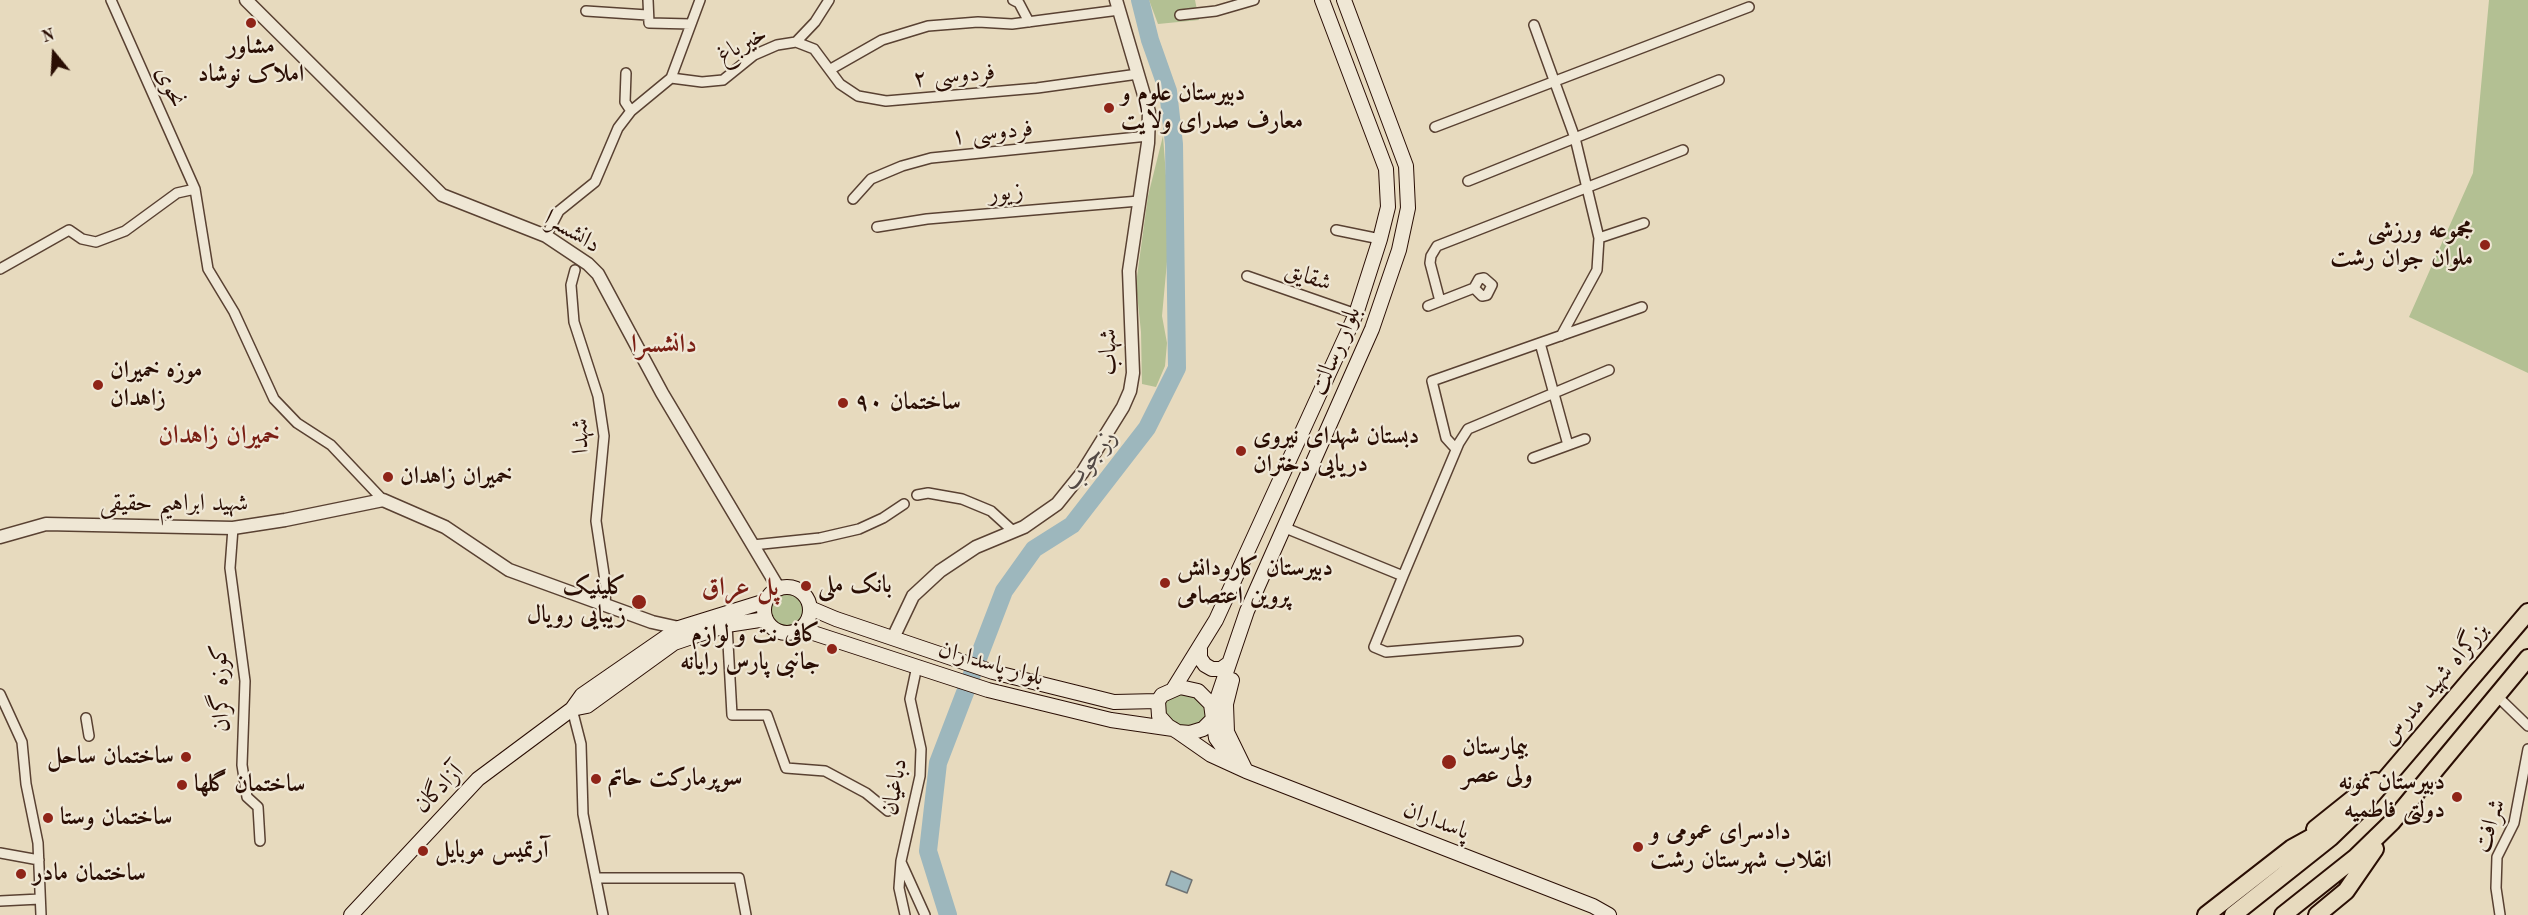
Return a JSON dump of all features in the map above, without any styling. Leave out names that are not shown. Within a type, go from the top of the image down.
[{"type":"highway","name":"بزرگراه شهید مدرس","points":[[2233,915],[2311,854],[2354,815],[2528,612]]},
{"type":"highway","points":[[2283,915],[2362,852],[2397,816],[2528,658]]},
{"type":"highway","points":[[2292,848],[2406,756]]},
{"type":"highway","name":"بزرگراه شهید مدرس","points":[[2206,915],[2292,848],[2354,815]]},
{"type":"highway","points":[[2317,915],[2346,891],[2397,816]]},
{"type":"main road","name":"بلوار رسالت","points":[[1174,688],[1200,649],[1264,519],[1356,314],[1388,207],[1386,169],[1322,0]]},
{"type":"main road","name":"بلوار رسالت","points":[[1213,715],[1246,611],[1372,329],[1399,250],[1408,208],[1406,166],[1344,0]]},
{"type":"main road","points":[[779,589],[796,589],[806,597],[810,608],[808,619],[801,629],[790,633],[778,632],[766,619],[766,601],[779,589]]},
{"type":"main road","name":"آزادگان","points":[[351,915],[478,779],[572,709],[582,695],[679,628],[766,601]]},
{"type":"main road","name":"بلوار پاسداران","points":[[810,608],[993,672],[1114,702],[1158,701]]},
{"type":"main road","points":[[1246,611],[1247,632],[1230,685],[1225,723],[1229,741],[1246,771]]},
{"type":"main road","name":"آزادگان","points":[[572,709],[587,706],[674,643],[727,625],[766,619]]},
{"type":"main road","name":"بلوار پاسداران","points":[[801,629],[988,690],[1111,720],[1176,730]]},
{"type":"main road","points":[[1200,649],[1200,658],[1204,665],[1212,669],[1221,669],[1228,664]]},
{"type":"main road","points":[[1213,715],[1203,729],[1190,733],[1176,730],[1159,716],[1158,701],[1162,695],[1174,688],[1186,687],[1198,691],[1207,699],[1213,715],[1216,738],[1228,756],[1246,771]]},
{"type":"main road","name":"پاسداران","points":[[1176,730],[1211,755],[1246,771],[1593,906],[1609,915]]},
{"type":"street","name":"نحوی","points":[[111,0],[195,189]]},
{"type":"street","name":"دانشسرا","points":[[246,0],[442,195],[546,236],[588,264],[598,274],[662,393],[779,589]]},
{"type":"street","points":[[648,0],[649,23],[691,24]]},
{"type":"street","points":[[546,236],[559,211],[595,182],[618,129],[631,111],[671,78],[700,0]]},
{"type":"street","points":[[796,42],[815,22],[829,0]]},
{"type":"street","points":[[1013,0],[1019,3],[1029,22]]},
{"type":"street","points":[[1180,15],[1216,11],[1252,0]]},
{"type":"street","points":[[831,69],[882,40],[928,26],[978,21],[1012,24],[1118,5]]},
{"type":"street","name":"شهاب","points":[[893,638],[913,596],[940,571],[976,547],[1013,531],[1057,504],[1082,473],[1123,407],[1130,391],[1133,373],[1128,307],[1129,271],[1148,136],[1149,112],[1118,5]]},
{"type":"street","points":[[1435,127],[1749,7]]},
{"type":"street","points":[[586,11],[647,15]]},
{"type":"street","points":[[1534,25],[1575,138],[1599,238],[1597,270],[1561,336]]},
{"type":"street","name":"فردوسی ۲","points":[[796,42],[814,49],[840,84],[858,96],[886,101],[1026,89],[1138,74]]},
{"type":"street","name":"خیرباغ","points":[[671,78],[702,82],[723,80],[754,55],[777,45],[796,42]]},
{"type":"street","points":[[626,74],[625,102],[631,111]]},
{"type":"street","points":[[1468,181],[1719,80]]},
{"type":"street","name":"فردوسی ۱","points":[[853,199],[871,179],[902,166],[931,158],[1148,136]]},
{"type":"street","points":[[1440,301],[1430,263],[1432,253],[1437,246],[1683,150]]},
{"type":"street","points":[[0,269],[69,230],[82,239],[96,242],[125,231],[177,193],[195,189],[208,269],[234,312],[274,399],[297,423],[331,445],[383,500],[445,527],[508,570],[652,622],[679,628]]},
{"type":"street","name":"زیور","points":[[878,227],[927,219],[1139,201]]},
{"type":"street","points":[[1599,238],[1644,223]]},
{"type":"street","points":[[1336,230],[1380,239]]},
{"type":"street","name":"شهدا","points":[[575,270],[571,285],[574,322],[598,396],[604,436],[596,521],[606,587],[605,605]]},
{"type":"street","name":"شقایق","points":[[1247,276],[1356,314]]},
{"type":"street","points":[[1428,306],[1474,288]]},
{"type":"street","points":[[1456,449],[1446,438],[1432,381],[1642,307]]},
{"type":"street","points":[[1540,343],[1568,445]]},
{"type":"street","points":[[1518,641],[1386,652],[1374,647],[1464,434],[1473,426],[1609,370]]},
{"type":"street","points":[[1533,458],[1585,440]]},
{"type":"street","points":[[917,495],[928,493],[962,499],[991,511],[1013,531]]},
{"type":"street","name":"شهید ابراهیم حقیقی","points":[[0,537],[46,524],[233,528],[337,511],[383,500]]},
{"type":"street","points":[[753,545],[820,538],[859,529],[883,518],[904,504]]},
{"type":"street","points":[[1283,527],[1403,576]]},
{"type":"street","name":"کوزه گران","points":[[233,528],[230,568],[245,681],[242,765],[246,797],[258,807],[260,841]]},
{"type":"street","points":[[652,622],[664,632],[663,638]]},
{"type":"street","points":[[727,625],[732,715],[767,715],[786,768],[825,771],[866,793],[888,811]]},
{"type":"street","name":"دباغیان","points":[[905,915],[899,888],[901,861],[920,776],[921,748],[910,699],[917,666]]},
{"type":"street","points":[[0,694],[22,742],[26,784],[38,843],[41,915]]},
{"type":"street","points":[[2497,696],[2528,726]]},
{"type":"street","points":[[572,709],[581,744],[583,814],[603,915]]},
{"type":"street","points":[[86,718],[89,736]]},
{"type":"street","name":"شرافت","points":[[2500,915],[2496,888],[2497,857],[2514,824],[2528,749]]},
{"type":"street","points":[[0,853],[39,860]]},
{"type":"street","points":[[901,861],[925,915]]},
{"type":"street","points":[[597,878],[739,878],[746,915]]},
{"type":"street","points":[[0,901],[40,899]]},
{"type":"green space","points":[[1149,0],[1195,0],[1199,20],[1158,24]]},
{"type":"green space","name":"مجموعه ورزشی ملوان جوان رشت","points":[[2489,0],[2528,0],[2528,373],[2409,317],[2473,173]]},
{"type":"green space","points":[[1163,136],[1170,229],[1162,316],[1167,343],[1165,366],[1156,387],[1142,384],[1141,332],[1136,284],[1148,196]]},
{"type":"green space","points":[[788,594],[800,599],[805,611],[800,623],[788,628],[776,623],[771,611],[776,599]]},
{"type":"green space","points":[[1181,693],[1192,695],[1207,709],[1207,717],[1202,723],[1181,726],[1168,718],[1164,711],[1165,700]]},
{"type":"water","points":[[1171,871],[1192,880],[1187,893],[1166,885]]},
{"type":"waterway","name":"زرجوب","points":[[948,915],[928,851],[938,763],[1004,591],[1034,549],[1072,525],[1147,428],[1177,368],[1174,144],[1168,91],[1150,40],[1140,0]]},
{"type":"place","name":"مشاور املاک نوشاد","points":[[251,23]]},
{"type":"place","name":"دبیرستان علوم و معارف صدرای ولایت","points":[[1109,108]]},
{"type":"place","name":"مجموعه ورزشی ملوان جوان رشت","points":[[2485,245]]},
{"type":"place","name":"موزه خمیران زاهدان","points":[[98,385]]},
{"type":"place","name":"ساختمان ۹۰","points":[[843,403]]},
{"type":"place","name":"دبستان شهدای نیروی دریایی دختران","points":[[1241,451]]},
{"type":"place","name":"خمیران زاهدان","points":[[388,477]]},
{"type":"place","name":"دبیرستان کارودانش پروین اعتصامی","points":[[1165,583]]},
{"type":"place","name":"بانک ملی","points":[[806,586]]},
{"type":"place","name":"کلینیک زیبایی رویال","points":[[639,602]]},
{"type":"place","name":"کافی نت و لوازم جانبی پارس رایانه","points":[[832,649]]},
{"type":"place","name":"ساختمان ساحل","points":[[186,757]]},
{"type":"place","name":"بیمارستان ولی عصر","points":[[1449,762]]},
{"type":"place","name":"سوپرمارکت حاتم","points":[[596,779]]},
{"type":"place","name":"ساختمان گلها","points":[[182,785]]},
{"type":"place","name":"دبیرستان نمونه دولتی فاطمیه","points":[[2457,797]]},
{"type":"place","name":"ساختمان وستا","points":[[48,818]]},
{"type":"place","name":"دادسرای عمومی و انقلاب شهرستان رشت","points":[[1638,847]]},
{"type":"place","name":"آرتمیس موبایل","points":[[423,851]]},
{"type":"place","name":"ساختمان مادر","points":[[21,874]]},
{"type":"district","name":"دانشسرا","points":[[664,345]]},
{"type":"district","name":"خمیران زاهدان","points":[[219,436]]},
{"type":"district","name":"پل عراق","points":[[740,588]]}]
